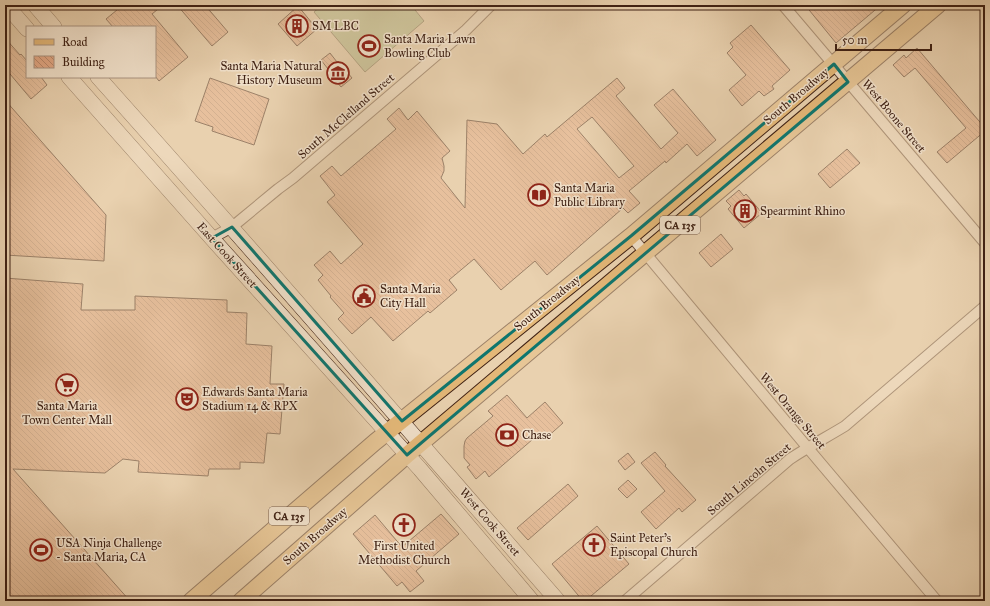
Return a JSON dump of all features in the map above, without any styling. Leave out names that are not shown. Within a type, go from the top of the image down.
[{"type":"main road","name":"South Broadway","points":[[191,601],[387,432],[631,236],[903,5]]},
{"type":"main road","name":"South Broadway","points":[[242,601],[421,444],[938,5]]},
{"type":"street","points":[[6,5],[26,28]]},
{"type":"street","points":[[35,5],[53,26]]},
{"type":"street","name":"South McClelland Street","points":[[212,238],[232,227],[293,178],[466,30],[491,5]]},
{"type":"street","name":"West Boone Street","points":[[783,5],[985,243]]},
{"type":"street","name":"East Cook Street","points":[[70,78],[407,456]]},
{"type":"street","name":"East Cook Street","points":[[99,78],[232,227],[421,444]]},
{"type":"street","name":"West Orange Street","points":[[631,236],[937,601]]},
{"type":"street","name":"South Lincoln Street","points":[[625,601],[790,459],[807,447],[845,426],[985,306]]},
{"type":"street","name":"West Cook Street","points":[[421,444],[558,601]]},
{"type":"street","name":"West Cook Street","points":[[407,456],[420,469],[532,601]]},
{"type":"highlighted area","points":[[834,64],[848,82],[407,455],[212,238],[232,227],[402,421],[631,236]]},
{"type":"green space","name":"Santa Maria Lawn Bowling Club","points":[[322,5],[411,5],[424,21],[365,72],[314,12]]},
{"type":"building","points":[[123,5],[163,5],[152,14],[188,57],[159,81],[156,77],[156,26],[112,26],[106,19]]},
{"type":"building","points":[[177,5],[205,5],[228,32],[212,46]]},
{"type":"building","points":[[805,5],[881,5],[836,43]]},
{"type":"building","name":"SM LBC","points":[[298,6],[317,29],[297,46],[278,24]]},
{"type":"building","points":[[751,25],[790,70],[772,86],[774,89],[764,96],[759,91],[742,106],[729,90],[746,75],[727,53],[733,47],[730,43]]},
{"type":"building","points":[[5,38],[26,60],[26,78],[42,78],[47,85],[31,99],[5,68]]},
{"type":"building","points":[[917,48],[985,128],[985,131],[947,163],[937,152],[966,128],[915,68],[904,77],[893,65],[904,55],[906,58]]},
{"type":"building","points":[[330,53],[352,78],[341,87],[321,60]]},
{"type":"building","points":[[210,78],[269,99],[254,145],[212,131],[213,127],[195,121]]},
{"type":"building","points":[[617,78],[625,88],[616,96],[661,149],[678,133],[654,105],[673,89],[716,140],[697,156],[687,144],[666,163],[665,161],[629,191],[640,203],[628,213],[623,208],[547,275],[535,261],[501,290],[474,259],[449,280],[457,290],[430,313],[428,311],[393,341],[371,317],[352,334],[338,319],[344,313],[318,280],[323,275],[314,265],[330,251],[341,264],[363,244],[327,202],[335,195],[320,176],[332,166],[341,176],[396,129],[387,119],[399,108],[408,120],[417,111],[450,151],[442,158],[444,171],[441,178],[465,208],[467,120],[497,124],[523,154],[545,134],[547,137]],"holes":[[[592,117],[634,166],[619,178],[577,129]]]},
{"type":"building","points":[[5,100],[106,215],[104,261],[5,255]]},
{"type":"building","points":[[847,149],[860,163],[830,188],[818,174]]},
{"type":"building","name":"Spearmint Rhino","points":[[739,190],[744,196],[746,194],[762,213],[744,228],[728,209],[731,206],[726,201]]},
{"type":"building","points":[[721,234],[733,249],[711,267],[699,253]]},
{"type":"building","points":[[5,278],[83,284],[81,310],[135,310],[135,296],[227,300],[227,312],[247,313],[246,344],[272,346],[270,384],[284,384],[280,434],[267,433],[264,463],[240,462],[240,469],[209,469],[208,476],[138,472],[139,461],[123,459],[105,473],[13,469],[130,601],[5,601]]},
{"type":"building","points":[[507,395],[527,418],[545,402],[563,423],[545,439],[540,433],[489,477],[485,471],[476,479],[467,467],[470,465],[464,458],[465,441],[493,416],[488,411]]},
{"type":"building","points":[[655,452],[666,465],[665,466],[696,500],[682,512],[679,508],[656,529],[641,512],[665,491],[641,463]]},
{"type":"building","points":[[628,453],[635,462],[625,470],[618,461]]},
{"type":"building","points":[[628,480],[637,489],[627,498],[618,489]]},
{"type":"building","points":[[568,484],[578,496],[528,540],[517,528]]},
{"type":"building","points":[[441,514],[459,534],[416,571],[424,581],[410,592],[402,582],[397,586],[353,534],[375,515],[402,547]]},
{"type":"building","name":"Saint Peter's Episcopal Church","points":[[597,526],[629,564],[585,601],[583,601],[552,564]]},
{"type":"place","name":"SM LBC","points":[[297,26]]},
{"type":"place","name":"Santa Maria Lawn Bowling Club","points":[[369,46]]},
{"type":"place","name":"Santa Maria Natural History Museum","points":[[338,73]]},
{"type":"place","name":"Santa Maria Public Library","points":[[539,195]]},
{"type":"place","name":"Spearmint Rhino","points":[[745,211]]},
{"type":"place","name":"Santa Maria City Hall","points":[[364,296]]},
{"type":"place","name":"Santa Maria Town Center Mall","points":[[67,385]]},
{"type":"place","name":"Edwards Santa Maria Stadium 14 & RPX","points":[[187,399]]},
{"type":"place","name":"Chase","points":[[507,435]]},
{"type":"place","name":"First United Methodist Church","points":[[404,525]]},
{"type":"place","name":"Saint Peter's Episcopal Church","points":[[594,545]]},
{"type":"place","name":"USA Ninja Challenge - Santa Maria, CA","points":[[41,550]]}]
